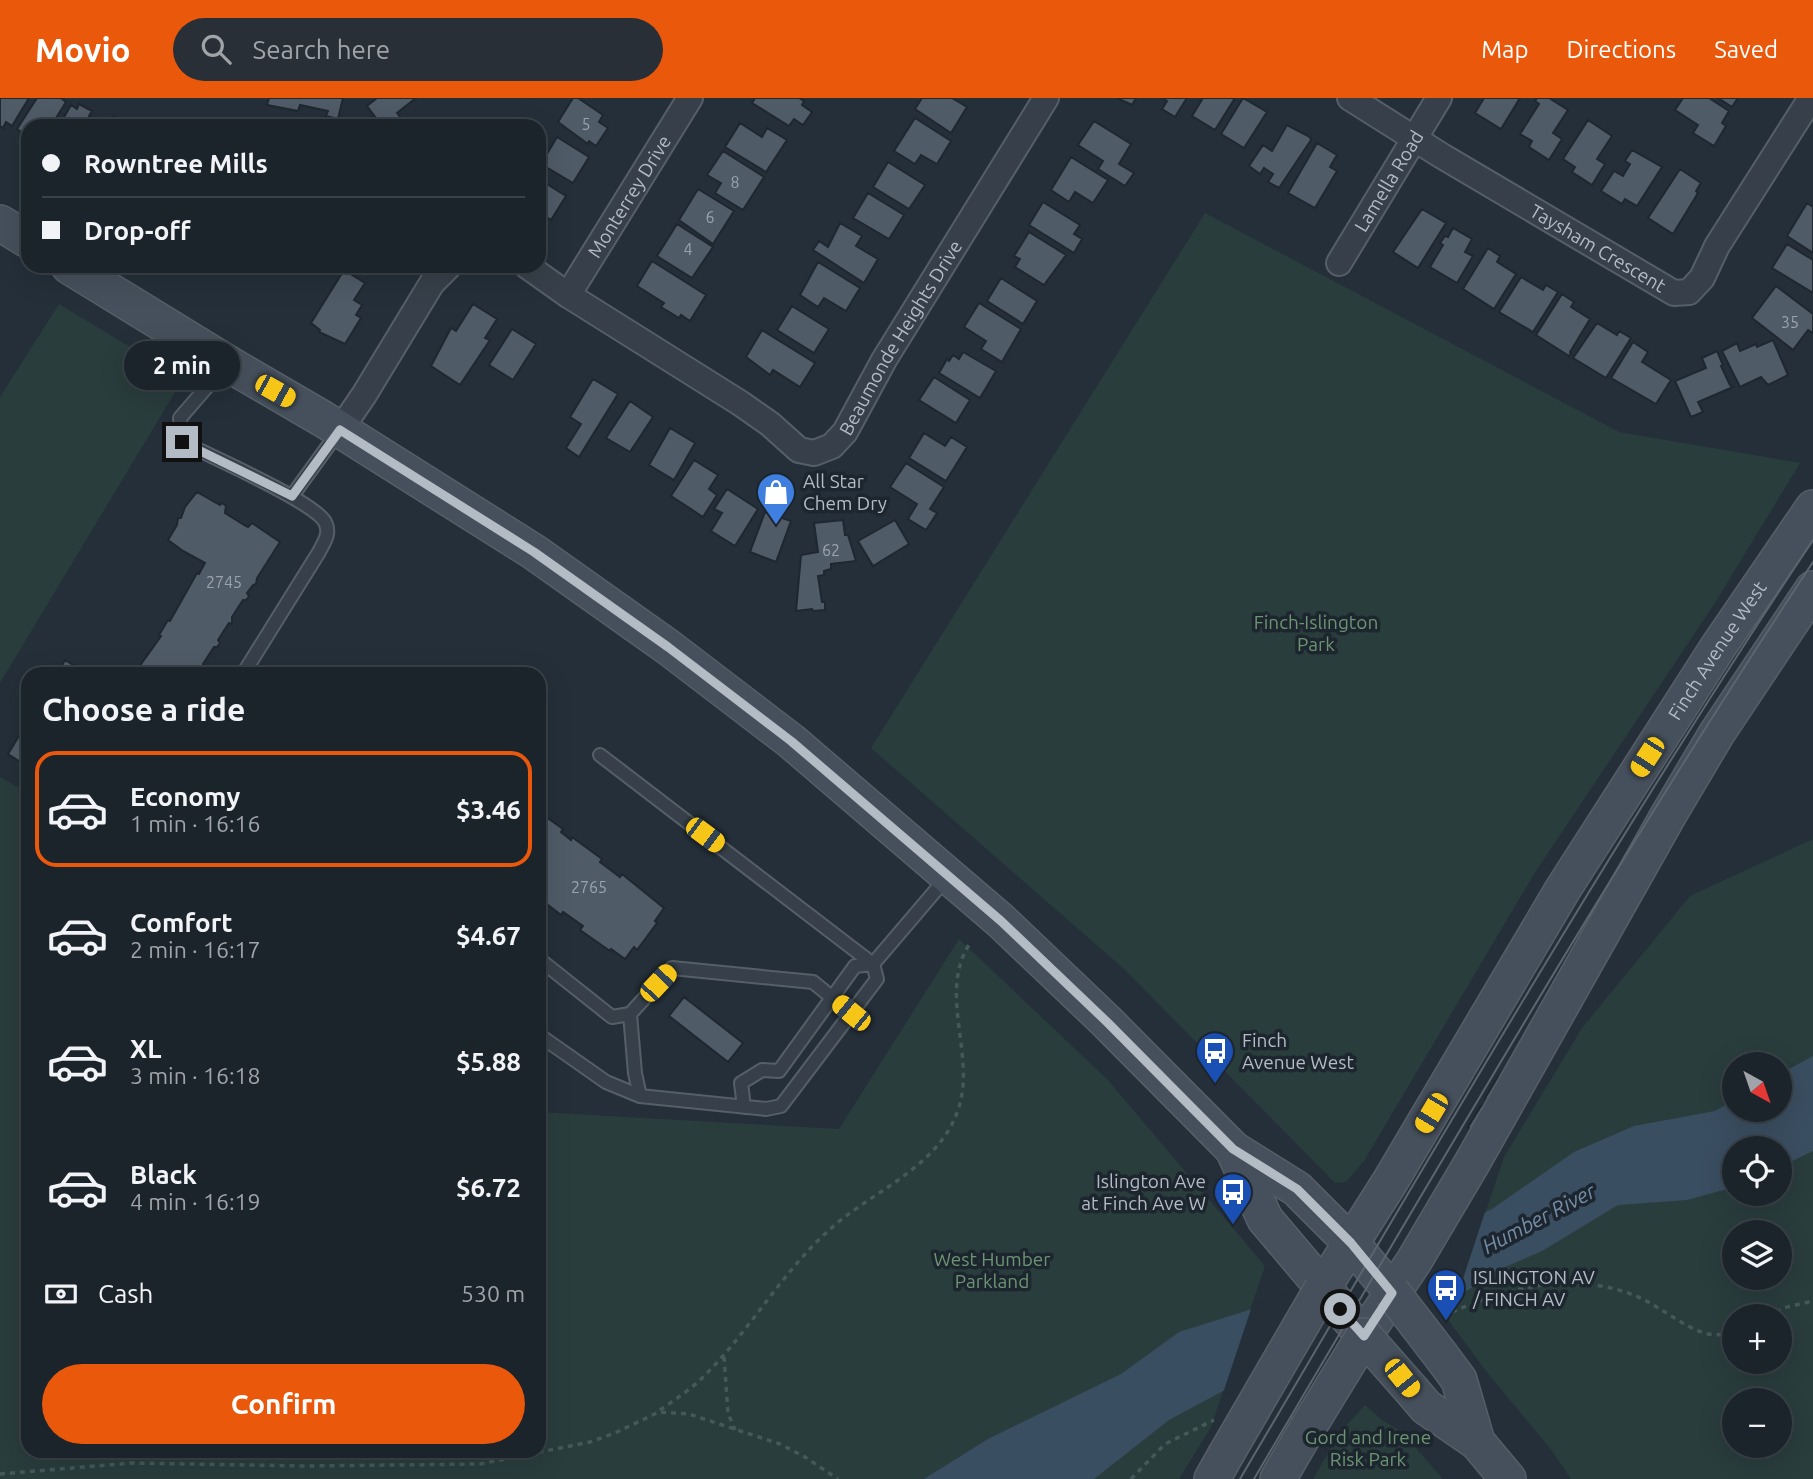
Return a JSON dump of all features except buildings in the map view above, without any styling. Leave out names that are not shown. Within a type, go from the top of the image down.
[{"type":"main road","points":[[0,223],[21,236]]},
{"type":"main road","points":[[80,273],[340,430],[534,552],[668,647],[791,741],[949,875],[1098,1014],[1233,1149],[1297,1189],[1351,1243],[1460,1380],[1477,1442]]},
{"type":"main road","name":"Finch Avenue West","points":[[1219,1467],[1322,1289],[1391,1180],[1563,889],[1718,647],[1813,508]]},
{"type":"main road","points":[[1278,1479],[1472,1163],[1717,733],[1813,589]]},
{"type":"main road","points":[[1233,1149],[1265,1219],[1322,1289],[1426,1408],[1477,1442],[1508,1479]]},
{"type":"street","name":"Monterrey Drive","points":[[568,295],[690,98]]},
{"type":"street","name":"Beaumonde Heights Drive","points":[[537,273],[740,403],[799,450],[814,453],[832,446],[856,415],[884,360],[1046,98]]},
{"type":"street","name":"Taysham Crescent","points":[[1350,98],[1674,293],[1689,292],[1702,278],[1717,246],[1811,98]]},
{"type":"street","name":"Lamella Road","points":[[1339,262],[1440,98]]},
{"type":"street","points":[[340,430],[432,284],[442,273]]},
{"type":"lane","points":[[227,363],[180,418],[182,442],[292,496],[324,520],[328,533],[247,667]]},
{"type":"lane","points":[[292,496],[340,430]]},
{"type":"lane","points":[[546,1040],[606,1082],[640,1096],[766,1109],[781,1106],[877,979],[873,964],[600,755]]},
{"type":"lane","points":[[744,1107],[741,1083],[762,1070],[779,1071],[855,966],[873,964],[949,875]]},
{"type":"lane","points":[[546,965],[612,1017],[630,1014],[672,968],[813,982],[851,1013]]},
{"type":"lane","points":[[630,1014],[635,1073],[640,1096]]},
{"type":"path","points":[[546,1450],[615,1433],[659,1412],[705,1375],[724,1355],[774,1291],[827,1232],[932,1152],[949,1129],[959,1108],[962,1080],[956,1009],[957,972],[970,943]]},
{"type":"path","points":[[1432,1321],[1457,1309],[1499,1295],[1544,1284],[1570,1282],[1607,1287],[1636,1296],[1708,1334],[1722,1334]]},
{"type":"path","points":[[1792,1306],[1813,1301]]},
{"type":"path","points":[[724,1355],[728,1413],[735,1430]]},
{"type":"path","points":[[659,1412],[690,1414],[780,1444],[838,1479]]},
{"type":"path","points":[[0,1474],[132,1463],[306,1466],[480,1464],[509,1458]]},
{"type":"green space","name":"Finch-Islington Park","points":[[1205,213],[1619,432],[1800,463],[1715,603],[1534,874],[1364,1161],[1346,1182],[1335,1183],[1124,969],[871,748]]},
{"type":"green space","points":[[59,304],[183,379],[0,683],[0,397]]},
{"type":"green space","name":"West Humber Parkland","points":[[0,777],[21,789],[21,1458],[546,1458],[546,1112],[839,1129],[959,939],[1107,1079],[1265,1266],[1211,1427],[1179,1479],[0,1479]]},
{"type":"green space","points":[[1813,839],[1813,1479],[1571,1479],[1449,1321],[1504,1157],[1582,1028],[1690,896]]},
{"type":"green space","name":"Gord and Irene Risk Park","points":[[1365,1405],[1402,1432],[1443,1479],[1313,1479],[1341,1431]]},
{"type":"water","name":"Humber River","points":[[1813,1056],[1813,1151],[1792,1161],[1792,1136],[1722,1136],[1722,1190],[1687,1200],[1618,1205],[1542,1251],[1496,1271],[1449,1303],[1223,1391],[1169,1420],[1094,1479],[924,1479],[988,1439],[1121,1374],[1179,1332],[1351,1278],[1492,1209],[1574,1152],[1634,1126],[1715,1111],[1722,1107],[1722,1122],[1792,1122],[1792,1067]]},
{"type":"pier","points":[[1486,1209],[1455,1303],[1377,1331],[1222,1396],[1252,1306],[1350,1275]]},
{"type":"tram line","points":[[1240,1479],[1592,888],[1813,540]]},
{"type":"tram line","points":[[1254,1479],[1597,902],[1813,562]]},
{"type":"place","name":"All Star Chem Dry","points":[[776,526]]},
{"type":"place","name":"Finch Avenue West","points":[[1215,1085]]},
{"type":"place","name":"Islington Ave at Finch Ave W","points":[[1233,1226]]},
{"type":"place","name":"ISLINGTON AV / FINCH AV","points":[[1446,1322]]},
{"type":"route","points":[[182,442],[292,496],[340,430],[534,552],[668,647],[791,741],[1001,921],[1107,1022],[1233,1149],[1297,1189],[1351,1243],[1392,1293],[1364,1336],[1340,1309]]}]
